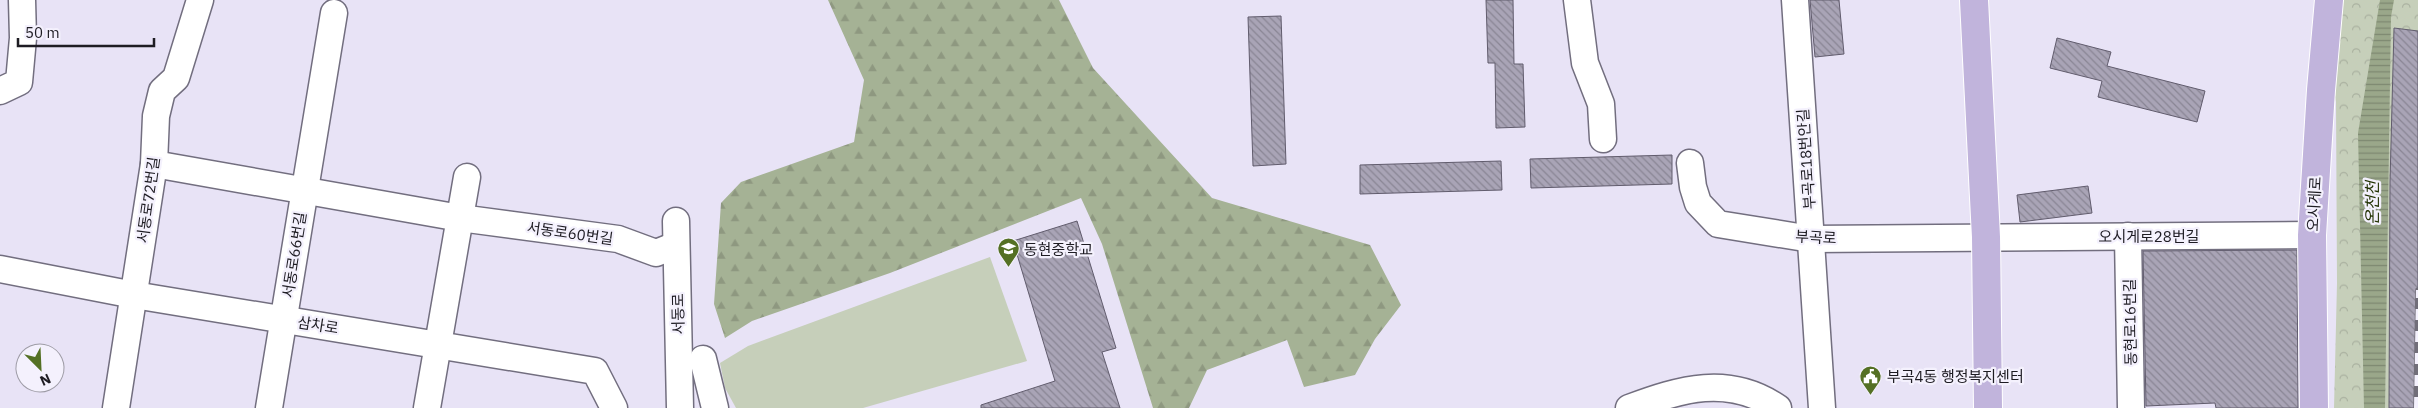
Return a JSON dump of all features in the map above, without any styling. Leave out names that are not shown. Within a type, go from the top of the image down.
[{"type":"main road","points":[[1974,0],[1986,237],[1988,408]]},
{"type":"main road","name":"오시게로","points":[[2314,408],[2312,235],[2329,0]]},
{"type":"street","points":[[0,91],[19,82],[23,38],[22,0]]},
{"type":"street","name":"서동로72번길","points":[[116,408],[154,164],[156,116],[162,91],[176,78],[200,0]]},
{"type":"street","points":[[1576,0],[1585,63],[1601,104],[1603,139]]},
{"type":"street","name":"부곡로18번안길","points":[[1795,0],[1822,408]]},
{"type":"street","name":"서동로66번길","points":[[269,408],[334,14]]},
{"type":"street","name":"부곡로","points":[[1690,163],[1693,188],[1698,202],[1706,214],[1718,224],[1811,239],[1986,237]]},
{"type":"street","name":"서동로66번길","points":[[154,164],[305,192]]},
{"type":"street","points":[[427,408],[468,177]]},
{"type":"street","name":"서동로60번길","points":[[305,192],[460,218],[618,239],[656,253],[676,233]]},
{"type":"street","name":"서동로","points":[[676,233],[680,408]]},
{"type":"street","name":"오시게로28번길","points":[[1986,237],[2312,235]]},
{"type":"street","name":"동현로16번길","points":[[2128,236],[2131,408]]},
{"type":"street","name":"삼차로","points":[[0,270],[134,295],[596,371],[614,408]]},
{"type":"street","points":[[703,359],[715,408]]},
{"type":"street","points":[[1629,408],[1668,394],[1710,386],[1749,392],[1778,408]]},
{"type":"green space","points":[[828,0],[1059,0],[1093,68],[1212,198],[1370,245],[1401,305],[1375,339],[1355,375],[1304,387],[1287,340],[1207,370],[1189,408],[1153,408],[1102,244],[1081,198],[890,273],[752,321],[725,338],[714,304],[721,203],[741,182],[854,142],[864,80]]},
{"type":"green space","points":[[2343,0],[2418,0],[2418,408],[2334,408],[2337,283],[2336,102],[2333,91]]},
{"type":"green space","points":[[990,257],[1027,361],[863,408],[736,408],[725,388],[720,363],[748,346]]},
{"type":"water","name":"온천천","points":[[2380,0],[2394,0],[2391,17],[2385,408],[2364,408],[2358,133]]},
{"type":"building","points":[[1486,0],[1513,0],[1514,64],[1523,64],[1525,127],[1496,128],[1495,63],[1488,63]]},
{"type":"building","points":[[1810,0],[1839,0],[1844,54],[1815,57]]},
{"type":"building","points":[[1281,16],[1286,164],[1253,166],[1248,17]]},
{"type":"building","points":[[2394,28],[2418,31],[2418,408],[2389,408],[2390,182]]},
{"type":"building","points":[[2057,38],[2111,52],[2107,66],[2205,91],[2197,122],[2098,97],[2102,81],[2050,68]]},
{"type":"building","points":[[1672,155],[1672,184],[1531,188],[1530,159]]},
{"type":"building","points":[[1501,161],[1502,190],[1360,194],[1360,165]]},
{"type":"building","points":[[2088,186],[2092,213],[2020,222],[2017,195]]},
{"type":"building","points":[[1077,221],[1116,348],[1102,352],[1120,408],[981,408],[981,405],[1055,381],[1013,241]]},
{"type":"building","points":[[2297,250],[2298,408],[2216,408],[2215,403],[2146,406],[2143,251]]},
{"type":"railway","points":[[2416,408],[2418,290]]},
{"type":"place","name":"동현중학교","points":[[1008,268]]},
{"type":"place","name":"부곡4동 행정복지센터","points":[[1871,395]]}]
